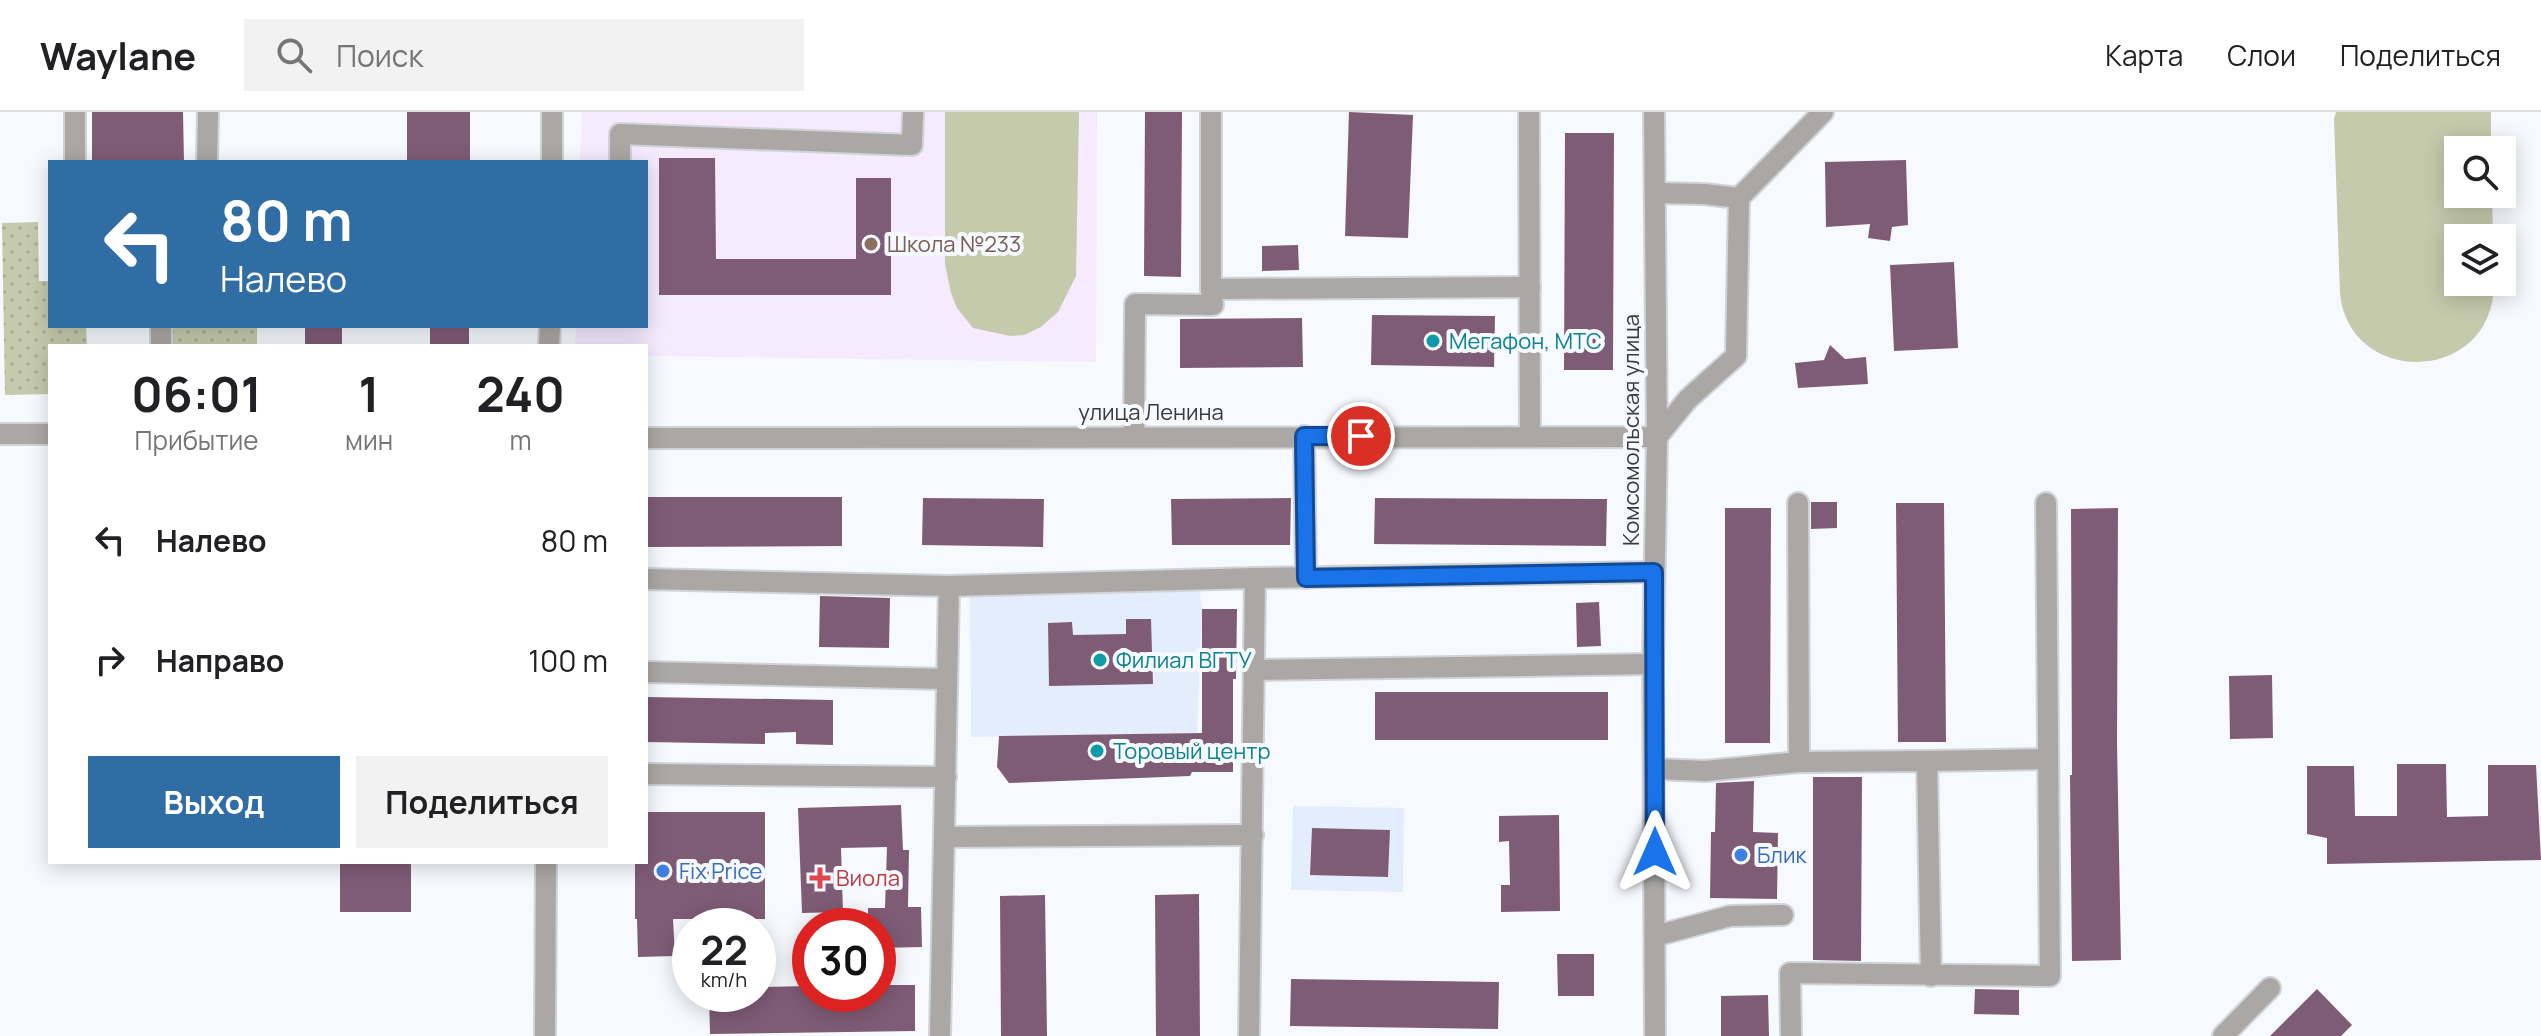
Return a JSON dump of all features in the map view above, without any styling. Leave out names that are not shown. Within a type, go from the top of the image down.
[{"type":"street","points":[[75,112],[75,160]]},
{"type":"street","points":[[207,160],[208,112]]},
{"type":"street","points":[[552,112],[552,160]]},
{"type":"street","points":[[620,160],[620,134],[912,145],[913,112]]},
{"type":"street","points":[[1134,437],[1135,304],[1213,305],[1211,112]]},
{"type":"street","points":[[1529,112],[1530,436]]},
{"type":"street","name":"Комсомольская улица","points":[[1654,112],[1657,437],[1653,664],[1656,769],[1655,1036]]},
{"type":"street","points":[[1657,437],[1688,399],[1736,356],[1739,198],[1823,112]]},
{"type":"street","points":[[1655,193],[1739,198]]},
{"type":"street","points":[[1211,289],[1530,287]]},
{"type":"street","points":[[0,434],[48,434]]},
{"type":"street","points":[[1304,436],[1306,578]]},
{"type":"street","name":"улица Ленина","points":[[648,438],[1657,437]]},
{"type":"street","points":[[1798,503],[1799,762]]},
{"type":"street","points":[[1791,1036],[1790,973],[2050,976],[2046,503]]},
{"type":"street","points":[[648,579],[949,586],[1654,572]]},
{"type":"street","points":[[1249,1036],[1255,578]]},
{"type":"street","points":[[940,1036],[949,586]]},
{"type":"street","points":[[1254,670],[1653,664]]},
{"type":"street","points":[[648,672],[947,679]]},
{"type":"street","points":[[1656,769],[1705,771],[1799,762],[2048,759]]},
{"type":"street","points":[[1927,761],[1931,976]]},
{"type":"street","points":[[648,774],[946,777]]},
{"type":"street","points":[[945,837],[1253,835]]},
{"type":"street","points":[[545,1036],[546,864]]},
{"type":"street","points":[[1655,936],[1730,916],[1783,915]]},
{"type":"street","points":[[2223,1036],[2270,988]]},
{"type":"shaded area","name":"Школа №233","points":[[582,112],[1097,112],[1096,362],[648,356],[648,344],[575,344],[576,328],[648,328],[648,160],[580,160]]},
{"type":"shaded area","points":[[1199,588],[1202,609],[1197,733],[971,737],[970,591]]},
{"type":"shaded area","points":[[1293,806],[1404,808],[1403,892],[1291,890]]},
{"type":"green space","points":[[945,112],[1079,112],[1076,276],[1058,312],[1041,327],[1024,335],[1010,336],[973,328],[957,308],[951,293],[945,264]]},
{"type":"green space","points":[[2336,112],[2491,112],[2491,136],[2444,136],[2444,208],[2492,208],[2493,224],[2444,224],[2444,296],[2492,296],[2488,316],[2472,341],[2448,356],[2421,362],[2393,359],[2368,346],[2350,325],[2340,294]]},
{"type":"green space","points":[[38,222],[39,281],[48,281],[48,328],[86,328],[87,344],[48,344],[48,394],[5,395],[2,223]]},
{"type":"green space","points":[[172,328],[257,328],[257,344],[172,344]]},
{"type":"building","points":[[92,112],[183,112],[184,160],[92,160]]},
{"type":"building","points":[[407,112],[470,112],[470,160],[407,160]]},
{"type":"building","points":[[1145,112],[1182,112],[1181,277],[1144,276]]},
{"type":"building","points":[[1349,112],[1413,115],[1408,238],[1345,236]]},
{"type":"building","points":[[1565,133],[1614,133],[1613,370],[1564,370]]},
{"type":"building","points":[[659,158],[715,158],[716,259],[856,259],[856,178],[891,178],[891,295],[659,295]]},
{"type":"building","points":[[1906,160],[1908,225],[1892,227],[1890,241],[1868,238],[1870,224],[1826,227],[1825,162]]},
{"type":"building","points":[[1298,245],[1299,270],[1262,271],[1262,246]]},
{"type":"building","points":[[1954,262],[1958,348],[1894,351],[1890,265]]},
{"type":"building","name":"Мегафон, МТС","points":[[1372,315],[1495,316],[1494,367],[1371,365]]},
{"type":"building","points":[[1302,318],[1303,367],[1180,368],[1180,319]]},
{"type":"building","points":[[305,328],[342,328],[342,344],[305,344]]},
{"type":"building","points":[[430,328],[469,328],[469,344],[430,344]]},
{"type":"building","points":[[1830,345],[1845,359],[1866,357],[1868,384],[1798,388],[1795,363],[1824,360]]},
{"type":"building","points":[[648,497],[842,497],[842,546],[648,547]]},
{"type":"building","points":[[923,498],[1044,499],[1043,547],[922,545]]},
{"type":"building","points":[[1291,498],[1290,545],[1172,545],[1171,499]]},
{"type":"building","points":[[1375,498],[1607,499],[1606,546],[1374,544]]},
{"type":"building","points":[[1811,502],[1837,502],[1837,528],[1811,529]]},
{"type":"building","points":[[1896,503],[1944,503],[1946,742],[1898,742]]},
{"type":"building","points":[[1725,508],[1771,508],[1770,743],[1725,743]]},
{"type":"building","points":[[2118,508],[2117,742],[2121,960],[2072,961],[2071,509]]},
{"type":"building","points":[[820,596],[890,598],[889,648],[819,647]]},
{"type":"building","points":[[1599,602],[1601,646],[1577,647],[1576,603]]},
{"type":"building","name":"Торовый центр","points":[[1202,609],[1237,609],[1233,772],[1009,783],[997,767],[999,736],[1202,733]]},
{"type":"building","name":"Филиал ВГТУ","points":[[1126,619],[1151,619],[1153,684],[1049,686],[1048,623],[1072,622],[1073,635],[1126,634]]},
{"type":"building","points":[[2272,675],[2273,738],[2230,739],[2229,676]]},
{"type":"building","points":[[1375,692],[1608,692],[1608,740],[1375,740]]},
{"type":"building","points":[[648,697],[833,700],[833,745],[796,744],[796,732],[765,733],[765,744],[648,742]]},
{"type":"building","points":[[2397,764],[2446,764],[2447,817],[2488,816],[2488,765],[2536,765],[2541,860],[2327,864],[2327,838],[2307,834],[2307,766],[2354,766],[2355,816],[2397,816]]},
{"type":"building","points":[[1813,777],[1862,777],[1861,961],[1813,960]]},
{"type":"building","points":[[1754,781],[1753,832],[1778,833],[1777,899],[1710,898],[1711,832],[1715,832],[1716,783]]},
{"type":"building","points":[[901,805],[903,850],[909,850],[908,907],[921,907],[922,947],[896,948],[896,908],[885,908],[887,847],[841,848],[843,908],[802,908],[798,808]]},
{"type":"building","points":[[648,812],[765,812],[765,908],[672,908],[672,956],[638,957],[635,864],[648,864]]},
{"type":"building","points":[[1559,815],[1560,911],[1501,912],[1501,885],[1510,885],[1509,841],[1499,842],[1499,816]]},
{"type":"building","points":[[1312,828],[1390,830],[1388,877],[1310,875]]},
{"type":"building","points":[[340,864],[411,864],[411,912],[340,912]]},
{"type":"building","points":[[1199,894],[1200,1036],[1156,1036],[1155,895]]},
{"type":"building","points":[[1045,895],[1047,1036],[1001,1036],[1000,896]]},
{"type":"building","points":[[1557,954],[1594,954],[1594,996],[1558,996]]},
{"type":"building","points":[[1291,979],[1499,982],[1498,1029],[1290,1026]]},
{"type":"building","points":[[896,985],[915,985],[915,1031],[710,1034],[709,1012],[776,1012],[776,987],[792,986],[792,1012],[896,1012]]},
{"type":"building","points":[[1975,989],[2019,990],[2019,1015],[1974,1014]]},
{"type":"building","points":[[2317,989],[2352,1025],[2341,1036],[2270,1036]]},
{"type":"building","points":[[1768,995],[1769,1036],[1721,1036],[1721,996]]},
{"type":"place","name":"Школа №233","points":[[871,244]]},
{"type":"place","name":"Мегафон, МТС","points":[[1433,341]]},
{"type":"place","name":"Филиал ВГТУ","points":[[1100,660]]},
{"type":"place","name":"Торовый центр","points":[[1097,751]]},
{"type":"place","name":"Блик","points":[[1741,855]]},
{"type":"place","name":"Fix Price","points":[[663,871]]},
{"type":"place","name":"Виола","points":[[820,878]]},
{"type":"route","points":[[1361,436],[1304,436],[1306,578],[1654,572],[1655,852]]}]
